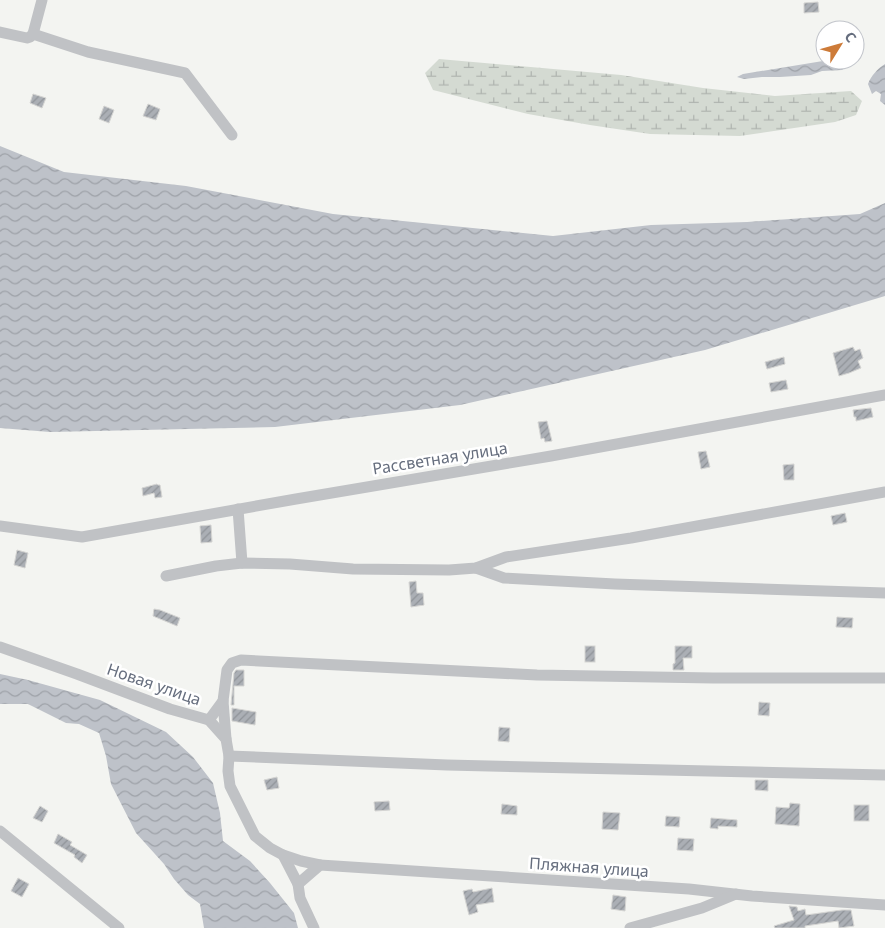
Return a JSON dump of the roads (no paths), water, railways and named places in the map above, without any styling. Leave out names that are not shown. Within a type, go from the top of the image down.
[{"type":"street","points":[[0,32],[30,37],[33,34],[42,0]]},
{"type":"street","points":[[33,34],[88,52],[185,73],[232,135]]},
{"type":"street","name":"Рассветная улица","points":[[0,526],[82,537],[551,456],[885,395]]},
{"type":"street","points":[[166,576],[242,563],[290,564],[353,569],[449,570],[476,568],[506,557],[631,538],[885,492]]},
{"type":"street","points":[[238,509],[242,563]]},
{"type":"street","points":[[476,568],[504,578],[615,584],[885,593]]},
{"type":"street","name":"Новая улица","points":[[0,647],[170,709],[209,720],[226,739]]},
{"type":"street","points":[[314,928],[300,898],[298,884],[283,855],[270,848],[255,836],[230,786],[223,702],[227,670],[232,663],[241,660],[537,675],[885,678]]},
{"type":"street","points":[[209,720],[223,702]]},
{"type":"street","points":[[229,756],[447,765],[885,775]]},
{"type":"street","points":[[0,831],[119,928]]},
{"type":"street","name":"Пляжная улица","points":[[283,855],[320,865],[612,884],[885,905]]},
{"type":"street","points":[[298,884],[320,865]]},
{"type":"street","points":[[630,928],[702,908],[737,894]]},
{"type":"water","points":[[815,62],[815,70],[842,70],[822,71],[811,75],[744,79],[737,77],[743,74]]},
{"type":"water","points":[[885,64],[885,105],[880,101],[881,94],[876,91],[872,94],[868,84],[879,68]]},
{"type":"water","points":[[0,146],[64,172],[186,186],[333,214],[553,236],[651,225],[747,222],[860,214],[885,203],[885,296],[705,350],[460,405],[275,427],[50,432],[0,428]]},
{"type":"water","points":[[0,674],[100,700],[166,732],[193,757],[213,783],[220,813],[223,841],[250,861],[270,883],[294,913],[298,928],[204,928],[200,904],[188,895],[164,864],[136,833],[111,784],[106,756],[99,733],[79,724],[66,723],[28,704],[0,704]]}]
